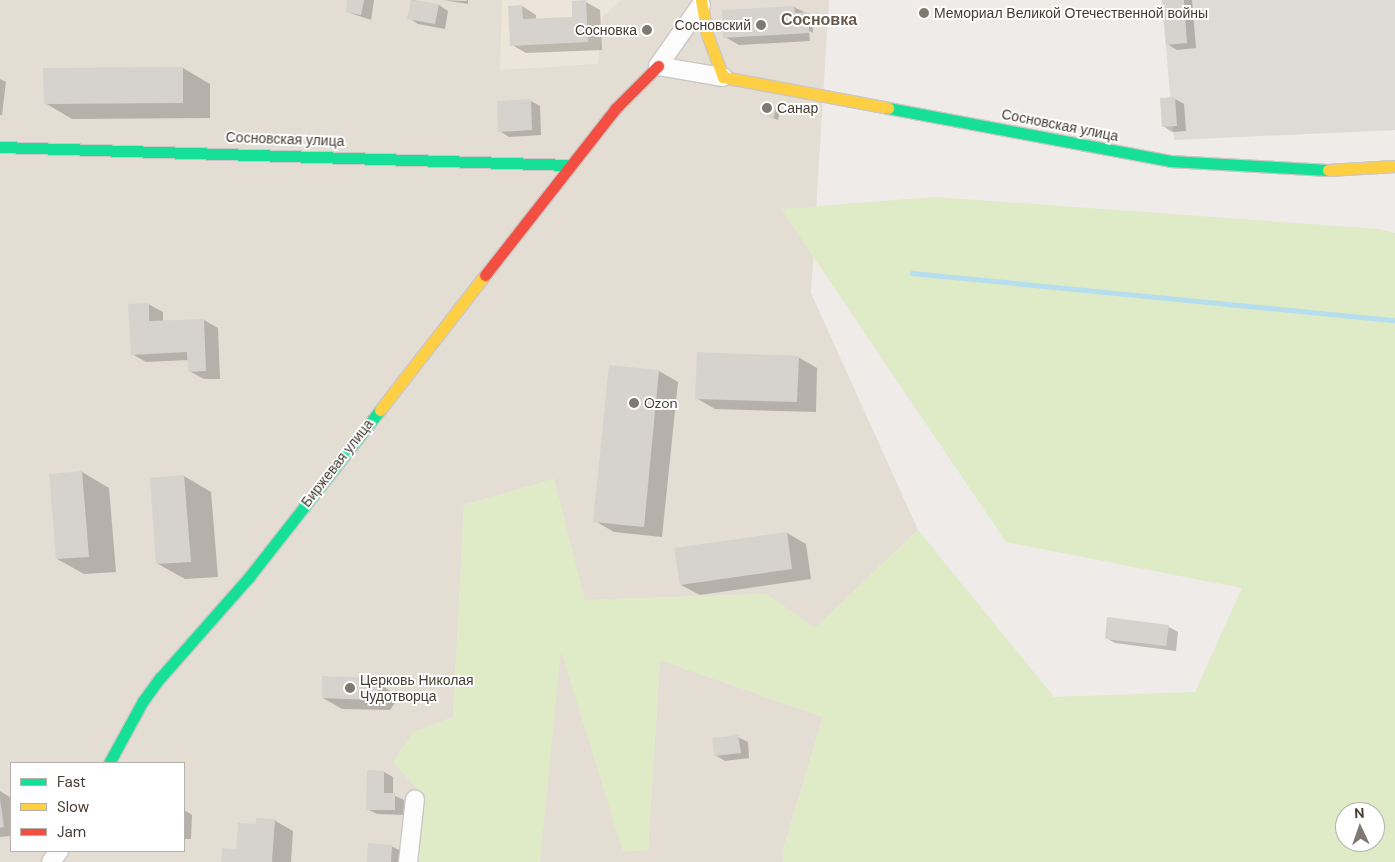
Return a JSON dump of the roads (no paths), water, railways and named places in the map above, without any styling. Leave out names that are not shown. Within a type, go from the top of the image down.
[{"type":"street","points":[[701,2],[658,66],[723,78]]},
{"type":"street","points":[[701,2],[707,34],[723,78]]},
{"type":"street","name":"Биржевая улица","points":[[109,762],[143,701],[160,678],[248,577],[569,165],[635,86],[658,66]]},
{"type":"street","name":"Сосновская улица","points":[[723,78],[1170,161],[1328,170],[1395,166]]},
{"type":"street","name":"Сосновская улица","points":[[0,147],[203,151],[569,165]]},
{"type":"street","points":[[408,862],[415,799]]},
{"type":"waterway","points":[[912,273],[1395,320]]},
{"type":"place","name":"Мемориал Великой Отечественной войны","points":[[924,13]]},
{"type":"place","name":"Сосновский","points":[[761,25]]},
{"type":"place","name":"Сосновка","points":[[647,30]]},
{"type":"place","name":"Санар","points":[[767,108]]},
{"type":"place","name":"Ozon","points":[[634,403]]},
{"type":"place","name":"Церковь Николая Чудотворца","points":[[350,688]]},
{"type":"district","name":"Сосновка","points":[[819,20]]}]
